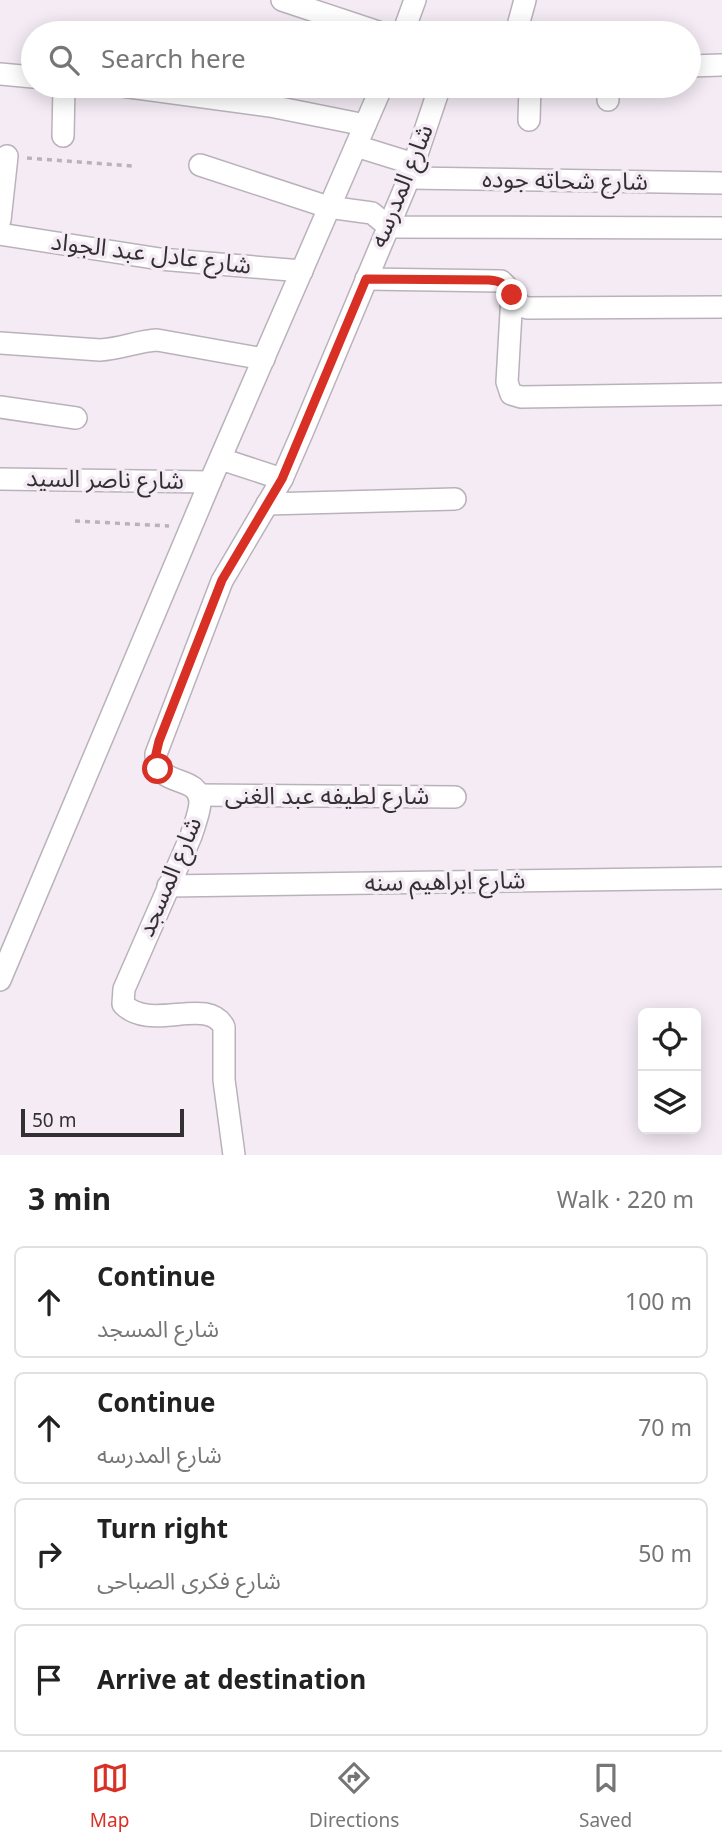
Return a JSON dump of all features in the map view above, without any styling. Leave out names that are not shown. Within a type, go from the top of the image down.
[{"type":"street","points":[[284,0],[346,21]]},
{"type":"street","points":[[407,21],[415,0]]},
{"type":"street","points":[[519,21],[525,0]]},
{"type":"street","points":[[701,66],[722,65]]},
{"type":"street","points":[[0,74],[21,76]]},
{"type":"street","points":[[63,136],[65,98]]},
{"type":"street","points":[[211,98],[270,106],[365,125]]},
{"type":"street","points":[[0,980],[210,482],[377,98]]},
{"type":"street","name":"شارع المدرسه","points":[[282,479],[389,227],[436,98]]},
{"type":"street","points":[[529,120],[530,98]]},
{"type":"street","name":"شارع شحاته جوده","points":[[356,146],[411,171],[722,183]]},
{"type":"street","points":[[0,220],[7,156]]},
{"type":"street","points":[[201,165],[328,207],[372,213],[389,227],[722,228]]},
{"type":"street","name":"شارع عادل عبد الجواد","points":[[0,234],[160,259],[302,271]]},
{"type":"street","points":[[366,279],[501,281],[516,302],[527,308],[722,307]]},
{"type":"street","points":[[512,295],[507,382],[512,394],[521,397],[722,394]]},
{"type":"street","points":[[0,343],[100,350],[158,340],[264,359]]},
{"type":"street","points":[[0,407],[76,418]]},
{"type":"street","points":[[220,459],[282,479]]},
{"type":"street","name":"شارع ناصر السيد","points":[[0,479],[210,482]]},
{"type":"street","name":"شارع المسجد","points":[[234,1155],[224,1080],[224,1027],[220,1020],[210,1014],[148,1016],[138,1013],[123,1004],[124,989],[199,813],[199,795],[193,787],[163,775],[156,764],[156,754],[222,580],[282,479]]},
{"type":"street","points":[[267,504],[455,499]]},
{"type":"street","name":"شارع لطيفه عبد الغنى","points":[[199,795],[455,797]]},
{"type":"street","name":"شارع ابراهيم سنه","points":[[169,886],[722,878]]},
{"type":"path","points":[[7,156],[132,166]]},
{"type":"path","points":[[75,522],[192,527]]},
{"type":"route","points":[[158,769],[155,758],[159,741],[222,580],[282,479],[366,279],[501,281],[512,295]]}]
